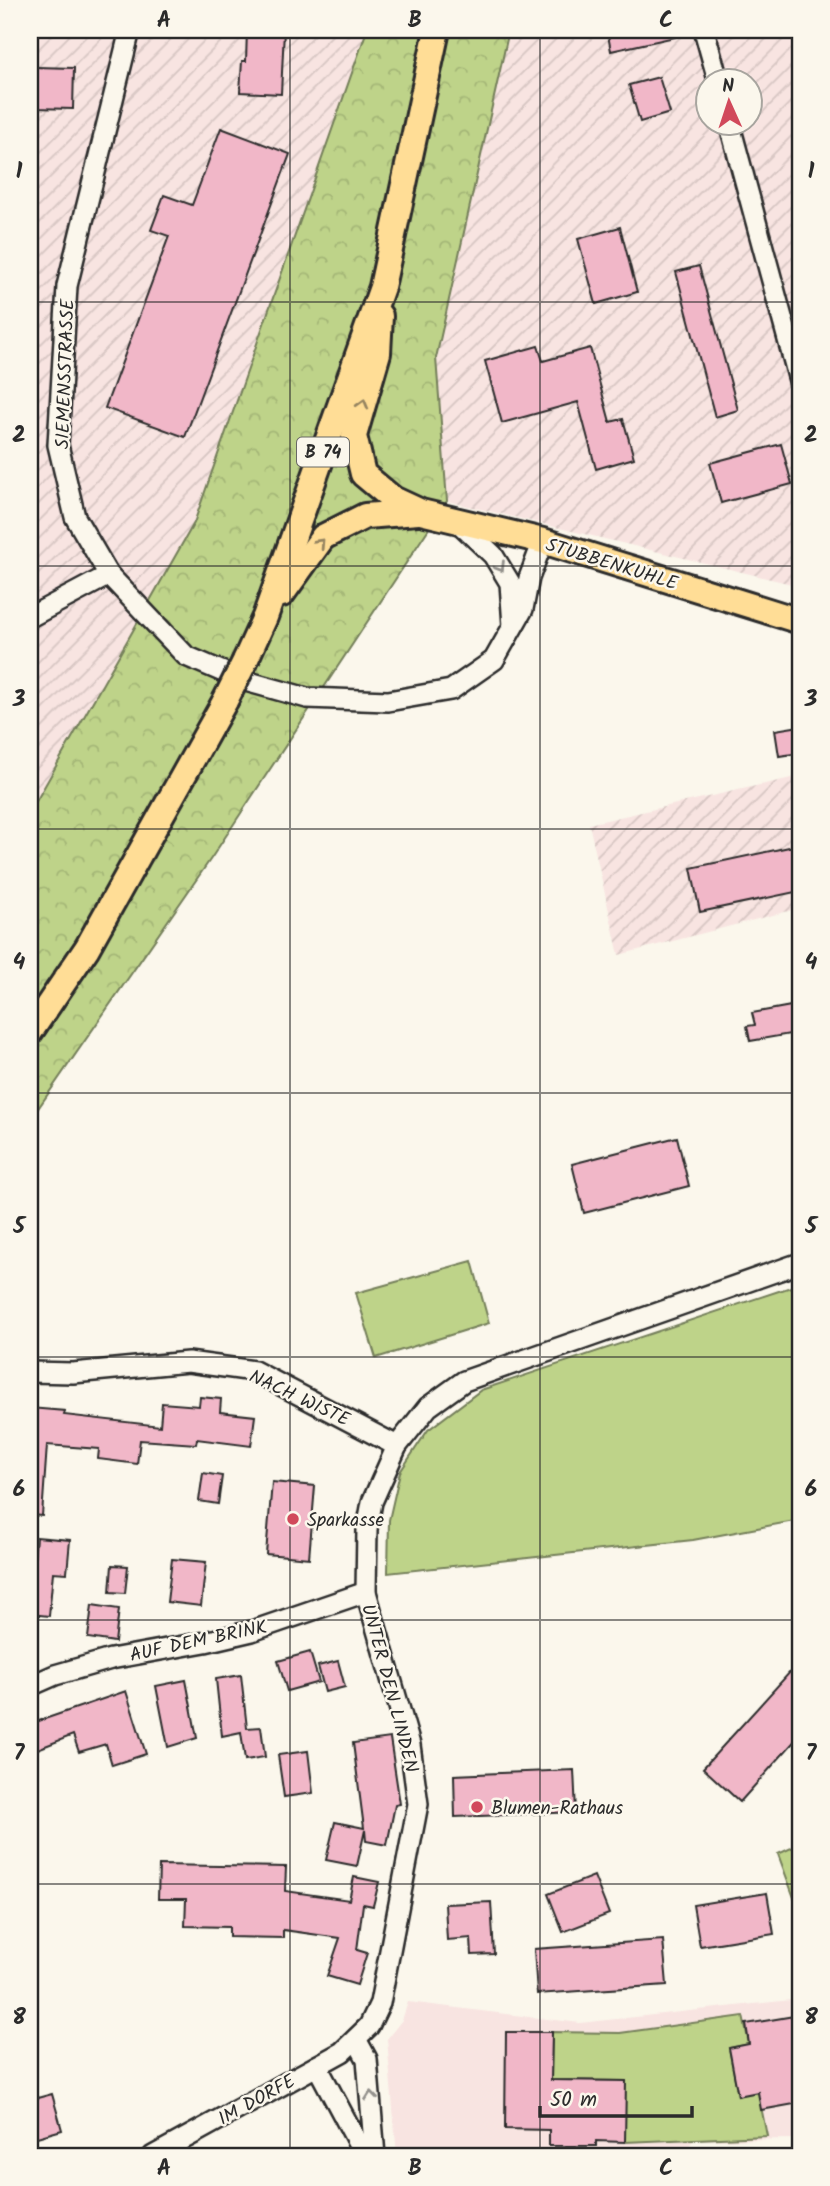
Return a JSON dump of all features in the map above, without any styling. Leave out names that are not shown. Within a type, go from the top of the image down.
[{"type":"main road","name":"B 74","points":[[30,1032],[87,948],[225,701],[265,617],[382,287],[437,30]]},
{"type":"main road","name":"B 74","points":[[382,287],[378,353],[354,436],[363,474],[393,499],[421,512]]},
{"type":"main road","name":"B 74","points":[[265,617],[323,537],[365,516],[421,512]]},
{"type":"main road","name":"STUBBENKUHLE","points":[[421,512],[543,541],[799,617]]},
{"type":"street","name":"SIEMENSSTRASSE","points":[[130,30],[67,286],[58,445],[75,517],[109,575],[186,656],[242,680],[307,698],[388,701],[451,690],[494,660],[523,608],[543,541]]},
{"type":"street","points":[[704,30],[714,66]]},
{"type":"street","points":[[733,136],[800,384]]},
{"type":"street","points":[[457,521],[493,555],[510,583],[513,628]]},
{"type":"street","points":[[30,617],[109,575]]},
{"type":"street","name":"UNTER DEN LINDEN","points":[[356,2039],[369,2026],[385,1986],[418,1804],[410,1745],[366,1592],[367,1529],[372,1502],[397,1446],[428,1407],[464,1381],[800,1263]]},
{"type":"street","name":"NACH WISTE","points":[[30,1372],[73,1373],[188,1362],[254,1371],[397,1446]]},
{"type":"street","name":"AUF DEM BRINK","points":[[30,1686],[55,1675],[111,1659],[205,1643],[252,1631],[366,1592]]},
{"type":"street","points":[[356,2039],[368,2059],[375,2156]]},
{"type":"street","name":"IM DORFE","points":[[153,2156],[342,2052],[356,2039]]},
{"type":"street","points":[[317,2066],[365,2156]]},
{"type":"shaded area","points":[[30,30],[367,30],[194,523],[30,812]]},
{"type":"shaded area","points":[[509,30],[800,30],[800,586],[447,501],[436,358]]},
{"type":"shaded area","points":[[800,776],[800,908],[619,955],[589,824]]},
{"type":"shaded area","points":[[800,1999],[800,2139],[693,2140],[683,2156],[397,2156],[387,2039],[402,2020],[408,2002],[580,2023]]},
{"type":"green space","points":[[367,30],[509,30],[436,358],[447,501],[212,857],[30,1120],[30,812],[194,523]]},
{"type":"green space","points":[[472,1261],[489,1323],[376,1358],[356,1293]]},
{"type":"green space","points":[[800,1284],[800,1520],[693,1540],[388,1573],[389,1520],[400,1472],[428,1430],[481,1390]]},
{"type":"green space","points":[[800,1844],[800,1914],[778,1854]]},
{"type":"green space","points":[[743,2016],[749,2044],[729,2048],[738,2095],[758,2092],[767,2136],[625,2142],[625,2081],[551,2080],[552,2032],[620,2033]]},
{"type":"building","points":[[247,30],[284,30],[281,94],[240,92],[242,61],[246,61]]},
{"type":"building","points":[[607,30],[675,30],[675,37],[611,51]]},
{"type":"building","points":[[36,67],[74,68],[73,109],[35,108]]},
{"type":"building","points":[[659,77],[670,113],[640,122],[629,85]]},
{"type":"building","points":[[221,128],[290,154],[185,437],[105,408],[169,236],[151,230],[164,195],[192,205]]},
{"type":"building","points":[[620,227],[637,292],[596,304],[578,239]]},
{"type":"building","points":[[699,266],[738,410],[715,417],[676,272]]},
{"type":"building","points":[[538,346],[543,361],[590,348],[610,422],[623,419],[634,458],[596,469],[578,402],[502,423],[485,361]]},
{"type":"building","points":[[781,444],[792,484],[721,503],[710,463]]},
{"type":"building","points":[[800,726],[800,753],[779,756],[775,730]]},
{"type":"building","points":[[794,846],[800,891],[700,912],[691,868]]},
{"type":"building","points":[[791,1006],[796,1033],[750,1041],[747,1026],[755,1025],[752,1013]]},
{"type":"building","points":[[677,1137],[689,1186],[584,1213],[572,1164]]},
{"type":"building","points":[[200,1397],[221,1399],[220,1412],[255,1416],[251,1446],[197,1439],[196,1444],[140,1440],[137,1464],[98,1459],[99,1449],[47,1445],[42,1516],[30,1515],[30,1408],[65,1411],[64,1415],[160,1426],[162,1403],[199,1406]]},
{"type":"building","points":[[203,1473],[222,1476],[218,1504],[199,1501]]},
{"type":"building","points":[[272,1482],[315,1486],[309,1558],[266,1554]]},
{"type":"building","points":[[36,1537],[70,1540],[67,1573],[53,1572],[49,1616],[30,1614],[30,1584]]},
{"type":"building","points":[[172,1559],[206,1562],[201,1606],[167,1602]]},
{"type":"building","points":[[112,1565],[128,1566],[125,1593],[110,1592]]},
{"type":"building","points":[[92,1605],[119,1609],[115,1642],[88,1638]]},
{"type":"building","points":[[310,1652],[319,1682],[287,1691],[278,1661]]},
{"type":"building","points":[[338,1661],[345,1687],[325,1692],[318,1666]]},
{"type":"building","points":[[800,1661],[800,1735],[740,1802],[703,1768]]},
{"type":"building","points":[[241,1675],[247,1728],[261,1727],[265,1757],[245,1760],[241,1732],[222,1736],[216,1679]]},
{"type":"building","points":[[186,1680],[197,1738],[168,1747],[156,1686]]},
{"type":"building","points":[[126,1691],[146,1754],[112,1765],[106,1744],[79,1752],[73,1735],[30,1752],[30,1724]]},
{"type":"building","points":[[390,1738],[400,1804],[395,1805],[387,1845],[366,1841],[365,1830],[357,1866],[326,1860],[335,1822],[364,1828],[353,1743]]},
{"type":"building","points":[[308,1751],[313,1793],[284,1797],[278,1755]]},
{"type":"building","points":[[574,1770],[576,1812],[455,1817],[454,1775]]},
{"type":"building","points":[[159,1865],[286,1867],[285,1891],[349,1900],[354,1877],[379,1882],[373,1906],[363,1904],[357,1950],[367,1953],[357,1985],[327,1976],[340,1938],[283,1930],[283,1938],[229,1937],[229,1927],[185,1926],[186,1899],[158,1899]]},
{"type":"building","points":[[594,1876],[609,1914],[563,1932],[548,1894]]},
{"type":"building","points":[[767,1893],[774,1934],[700,1946],[693,1905]]},
{"type":"building","points":[[491,1902],[494,1954],[472,1955],[471,1938],[447,1940],[445,1904]]},
{"type":"building","points":[[663,1940],[667,1985],[537,1994],[534,1949]]},
{"type":"building","points":[[800,2015],[800,2103],[761,2110],[758,2092],[738,2096],[729,2048],[749,2044],[746,2024]]},
{"type":"building","points":[[506,2032],[552,2032],[551,2080],[626,2081],[625,2142],[596,2141],[596,2146],[549,2146],[549,2130],[505,2129]]},
{"type":"building","points":[[52,2094],[62,2130],[30,2139],[30,2100]]},
{"type":"place","name":"Sparkasse","points":[[293,1519]]},
{"type":"place","name":"Blumen-Rathaus","points":[[477,1807]]}]
